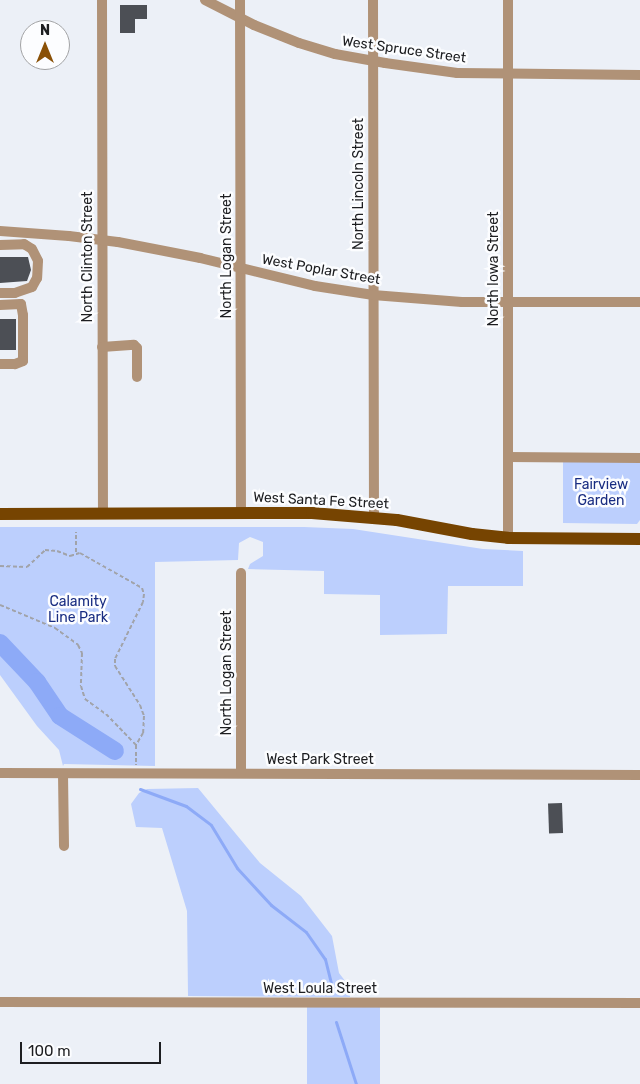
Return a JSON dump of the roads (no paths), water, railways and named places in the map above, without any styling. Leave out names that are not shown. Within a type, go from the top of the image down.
[{"type":"main road","name":"West Santa Fe Street","points":[[0,514],[241,513],[374,517],[472,534],[508,538],[640,539]]},
{"type":"street","name":"North Clinton Street","points":[[102,0],[102,513]]},
{"type":"street","name":"West Spruce Street","points":[[205,0],[240,18],[299,43],[335,54],[448,72],[508,75],[640,75]]},
{"type":"street","name":"North Logan Street","points":[[240,0],[241,513]]},
{"type":"street","name":"North Lincoln Street","points":[[373,0],[374,517]]},
{"type":"street","name":"North Iowa Street","points":[[508,0],[508,538]]},
{"type":"street","name":"West Poplar Street","points":[[0,232],[24,232],[101,240],[182,254],[315,286],[373,295],[426,300],[640,302]]},
{"type":"street","points":[[24,232],[24,244]]},
{"type":"street","points":[[0,245],[24,244],[32,248],[38,261],[37,278],[32,287],[15,293],[0,293]]},
{"type":"street","points":[[0,305],[21,304],[23,315],[23,361],[15,364],[0,364]]},
{"type":"street","points":[[102,347],[134,345],[137,348],[137,377]]},
{"type":"street","points":[[508,457],[640,458]]},
{"type":"street","name":"North Logan Street","points":[[241,573],[241,773]]},
{"type":"street","name":"West Park Street","points":[[0,773],[640,775]]},
{"type":"street","points":[[63,774],[64,846]]},
{"type":"street","name":"West Loula Street","points":[[0,1002],[640,1003]]},
{"type":"waterway","points":[[0,643],[37,682],[60,716],[115,751]]},
{"type":"waterway","points":[[140,789],[186,806],[211,825],[237,868],[271,905],[306,932],[325,959],[333,990]]},
{"type":"waterway","points":[[336,1022],[356,1084]]},
{"type":"park label","name":"Fairview Garden","points":[[601,494]]},
{"type":"park label","name":"Calamity Line Park","points":[[78,610]]}]
